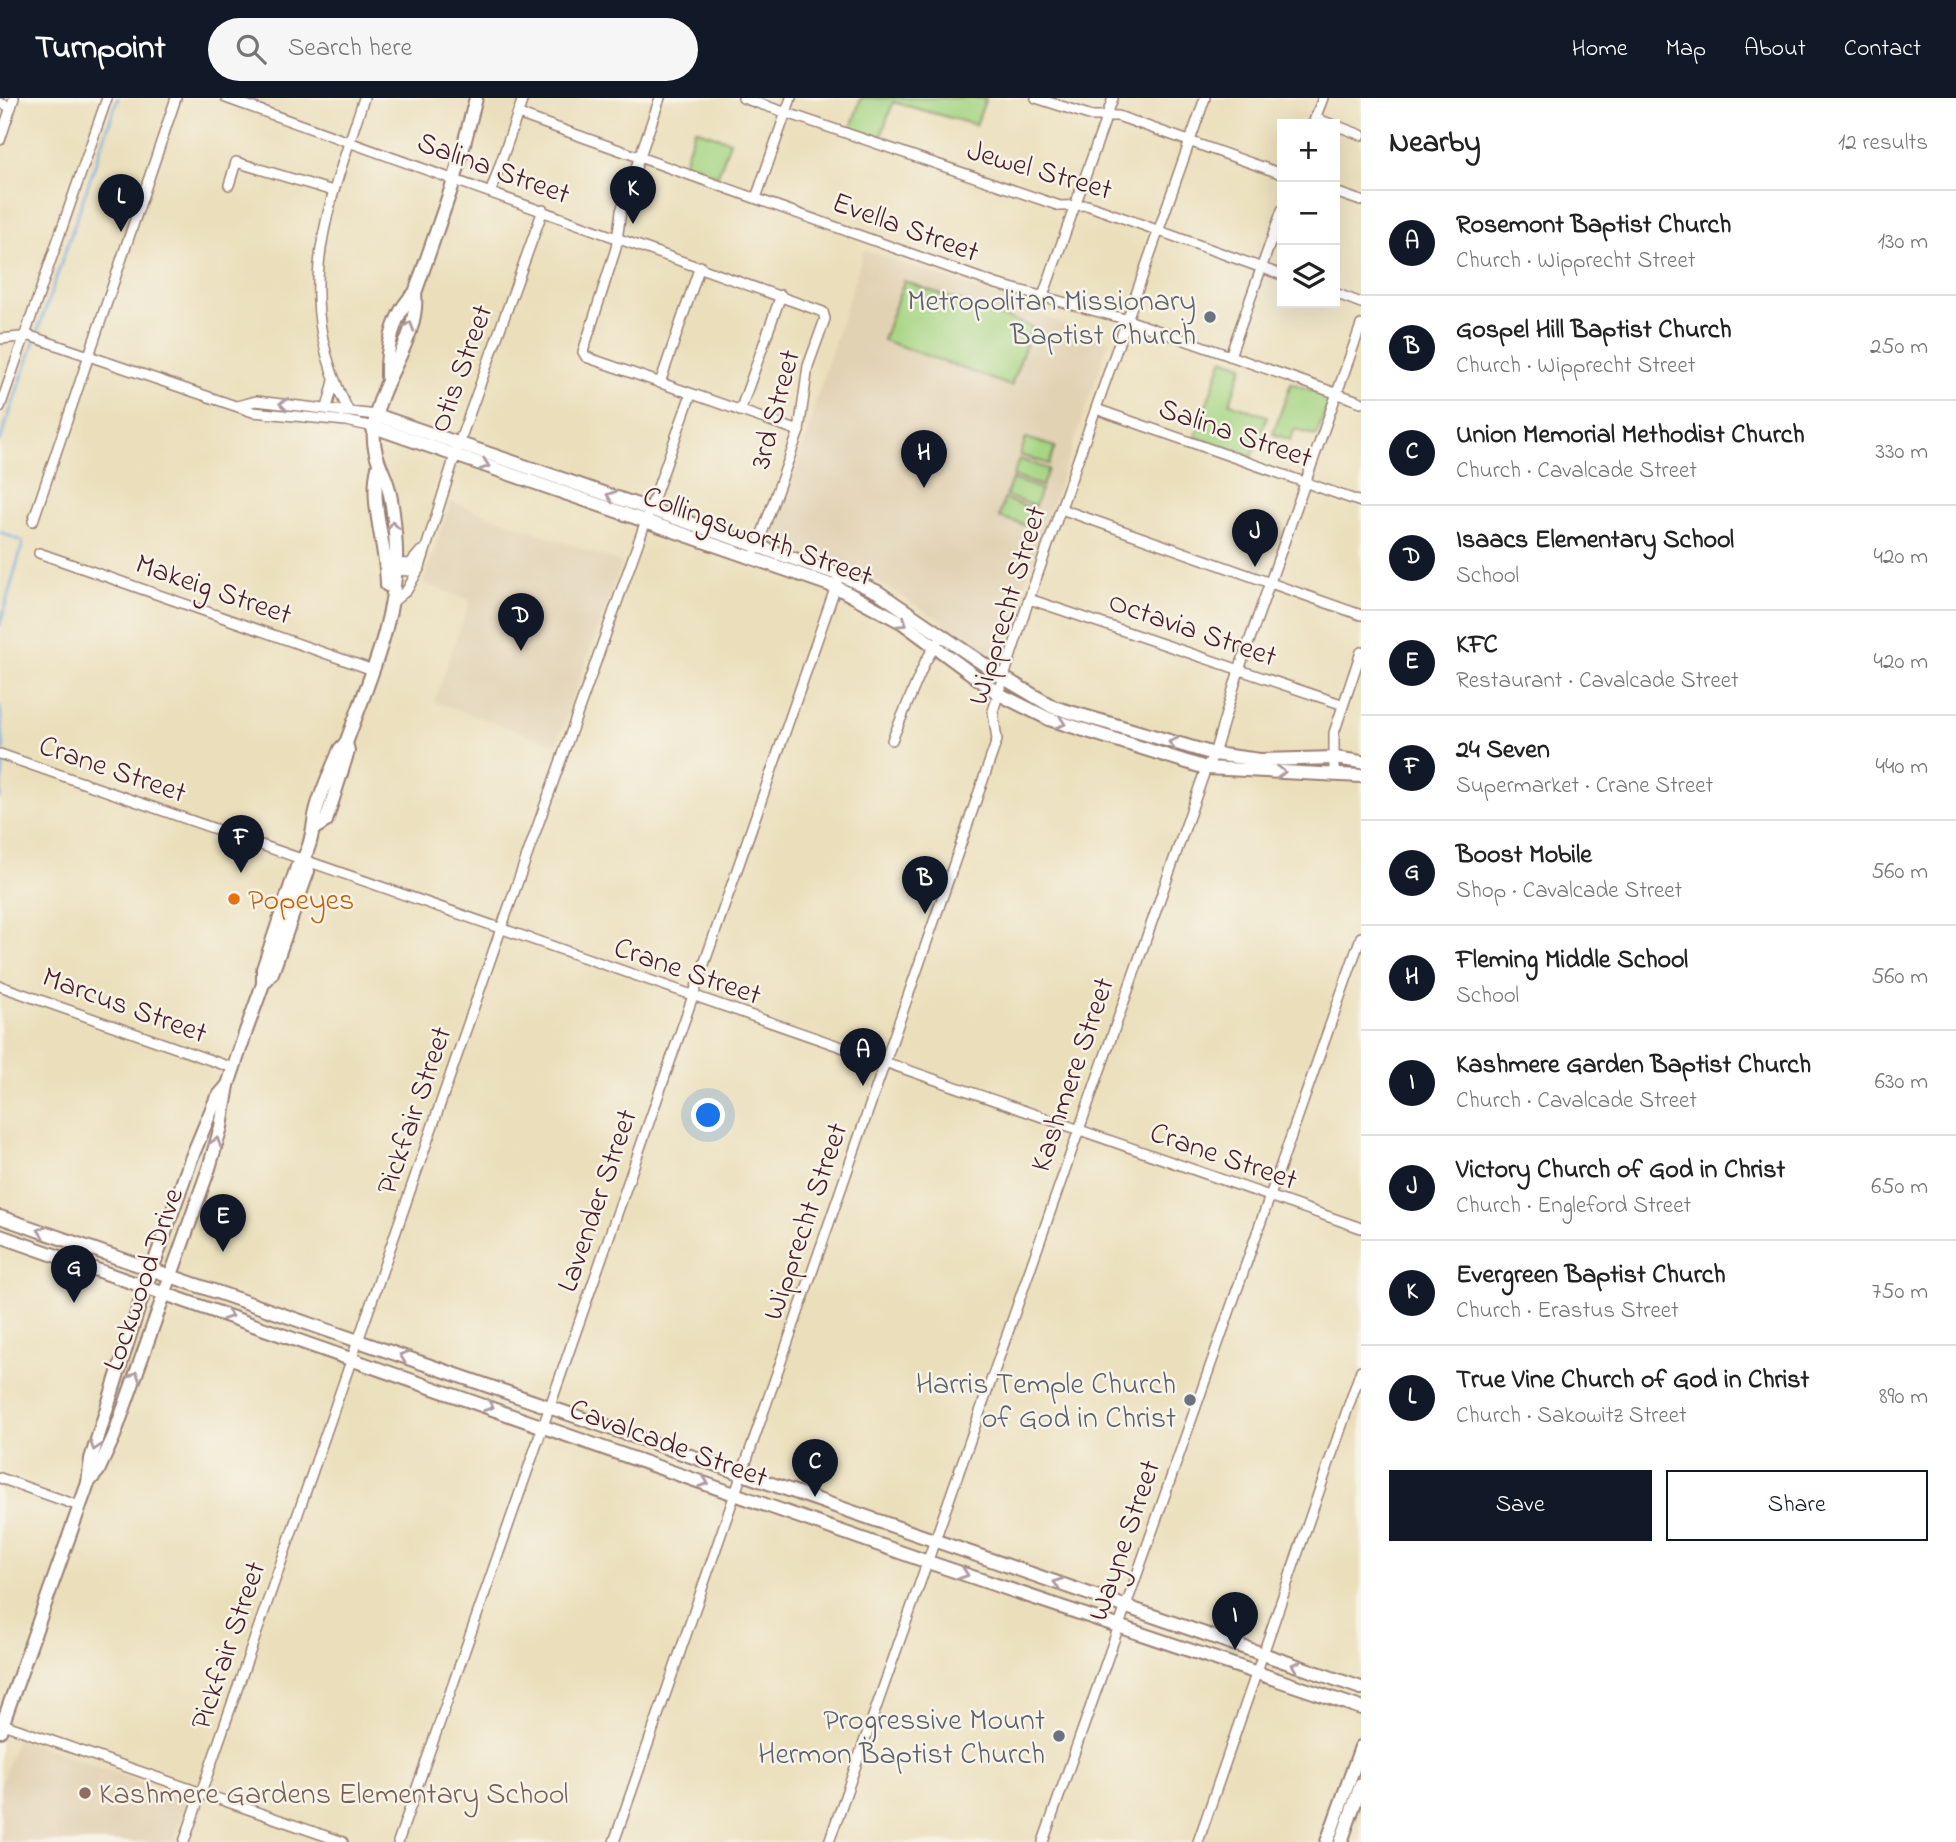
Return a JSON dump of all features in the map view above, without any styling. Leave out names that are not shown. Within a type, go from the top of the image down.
[{"type":"main road","name":"Lockwood Drive","points":[[88,1483],[98,1471],[122,1413],[209,1168],[221,1127],[228,1085],[263,984],[263,969],[297,867],[303,860],[315,828],[326,821],[348,751],[346,743],[373,670],[394,601],[391,566],[374,483],[378,467],[375,421],[387,377],[402,348],[416,305],[415,293],[455,178],[476,98]]},
{"type":"main road","name":"Collingsworth Street","points":[[375,421],[838,581],[873,604],[1054,707],[1214,754],[1259,760],[1335,758],[1361,762]]},
{"type":"main road","name":"Lockwood Drive","points":[[387,617],[391,566]]},
{"type":"main road","name":"Collingsworth Street","points":[[939,641],[999,694],[1049,719],[1206,768],[1259,773],[1334,772],[1361,776]]},
{"type":"main road","name":"Lockwood Drive","points":[[1,1726],[88,1483],[91,1460],[106,1408],[145,1288],[191,1159],[216,1099],[228,1085]]},
{"type":"main road","points":[[191,1159],[209,1168]]},
{"type":"main road","name":"Cavalcade Street","points":[[6,1219],[1361,1688]]},
{"type":"main road","points":[[3,1237],[6,1219]]},
{"type":"main road","name":"Cavalcade Street","points":[[3,1237],[545,1425],[928,1562],[1361,1708]]},
{"type":"main road","points":[[449,1392],[456,1374]]},
{"type":"main road","points":[[106,1408],[122,1413]]},
{"type":"main road","points":[[641,1460],[648,1441]]},
{"type":"main road","points":[[833,1528],[840,1508]]},
{"type":"main road","points":[[1026,1594],[1032,1574]]},
{"type":"main road","points":[[1327,1842],[1361,1746]]},
{"type":"main road","points":[[1341,1842],[1361,1786]]},
{"type":"street","points":[[0,407],[31,337],[107,98]]},
{"type":"street","points":[[33,521],[176,98]]},
{"type":"street","name":"Salina Street","points":[[226,98],[823,312]]},
{"type":"street","points":[[348,410],[334,382],[324,350],[317,300],[318,257],[333,191],[364,98]]},
{"type":"street","points":[[491,191],[523,98]]},
{"type":"street","points":[[660,98],[621,211],[616,248],[583,352],[586,357],[799,431]]},
{"type":"street","name":"Jewel Street","points":[[743,98],[1060,206],[1087,205],[1277,273]]},
{"type":"street","points":[[756,198],[791,98]]},
{"type":"street","points":[[1036,98],[1092,117],[1118,116],[1277,172]]},
{"type":"street","points":[[1043,296],[1113,98]]},
{"type":"street","name":"Wipprecht Street","points":[[614,1842],[997,740],[993,711],[1028,599],[1205,98]]},
{"type":"street","points":[[1315,119],[1323,98]]},
{"type":"street","points":[[0,103],[13,102],[0,140]]},
{"type":"street","name":"Evella Street","points":[[518,114],[959,272],[1013,290],[1125,319],[1361,402]]},
{"type":"street","points":[[1340,128],[1361,135]]},
{"type":"street","points":[[229,185],[236,162],[333,191]]},
{"type":"street","points":[[1340,194],[1361,201]]},
{"type":"street","name":"Otis Street","points":[[394,601],[407,590],[420,568],[425,544],[457,449],[543,210]]},
{"type":"street","points":[[1230,356],[1277,224]]},
{"type":"street","points":[[660,383],[700,266]]},
{"type":"street","points":[[740,411],[781,295]]},
{"type":"street","points":[[1340,295],[1361,303]]},
{"type":"street","name":"3rd Street","points":[[755,552],[799,431],[802,394],[825,319],[823,312]]},
{"type":"street","name":"Kashmere Street","points":[[829,1842],[1076,1130],[1206,768],[1214,754],[1239,670],[1361,325]]},
{"type":"street","name":"Collingsworth Street","points":[[0,339],[31,337],[253,412],[346,421],[375,421]]},
{"type":"street","points":[[327,408],[334,382]]},
{"type":"street","name":"Pickfair Street","points":[[184,1842],[501,929],[691,394]]},
{"type":"street","name":"Collingsworth Street","points":[[237,406],[256,401],[348,410],[375,421]]},
{"type":"street","name":"Salina Street","points":[[1096,409],[1361,502]]},
{"type":"street","points":[[1061,509],[1361,615]]},
{"type":"street","points":[[391,566],[410,564],[425,544]]},
{"type":"street","name":"Makeig Street","points":[[38,553],[373,670]]},
{"type":"street","points":[[391,566],[420,568]]},
{"type":"street","name":"Lavender Street","points":[[398,1842],[838,581]]},
{"type":"street","name":"Octavia Street","points":[[1028,599],[1341,704]]},
{"type":"street","points":[[892,740],[925,662],[939,641]]},
{"type":"street","points":[[1334,772],[1334,733],[1341,704],[1361,652]]},
{"type":"street","name":"Crane Street","points":[[0,754],[1361,1228]]},
{"type":"street","name":"Wayne Street","points":[[1043,1842],[1361,937]]},
{"type":"street","name":"Marcus Street","points":[[0,986],[233,1068]]},
{"type":"street","points":[[1198,1842],[1361,1370]]},
{"type":"street","points":[[0,1478],[79,1506]]},
{"type":"street","points":[[1,1726],[343,1842]]},
{"type":"shaded area","points":[[864,250],[1039,312],[1039,315],[1109,341],[997,662],[942,621],[870,577],[771,541],[808,434],[817,396]]},
{"type":"shaded area","points":[[451,502],[622,563],[556,744],[434,702],[470,600],[423,583]]},
{"type":"shaded area","name":"Kashmere Gardens Elementary School","points":[[17,1737],[188,1800],[173,1842],[0,1842],[0,1787]]},
{"type":"green space","points":[[861,98],[986,98],[976,125],[893,102],[880,140],[851,128]]},
{"type":"green space","points":[[695,129],[730,141],[718,176],[684,163]]},
{"type":"green space","points":[[904,281],[1032,327],[1011,386],[883,340]]},
{"type":"green space","points":[[1223,358],[1243,365],[1230,403],[1267,416],[1252,457],[1195,437]]},
{"type":"green space","points":[[1291,383],[1331,397],[1316,436],[1295,429],[1290,440],[1273,434]]},
{"type":"green space","points":[[1026,438],[1055,447],[1049,464],[1020,455]]},
{"type":"green space","points":[[1019,459],[1048,469],[1042,486],[1013,476]]},
{"type":"green space","points":[[1012,479],[1041,489],[1035,506],[1006,496]]},
{"type":"green space","points":[[1004,499],[1033,509],[1028,526],[999,517]]},
{"type":"waterway","points":[[0,441],[118,98]]},
{"type":"waterway","points":[[0,532],[23,542],[0,625]]},
{"type":"waterway","points":[[0,706],[4,751]]},
{"type":"waterway","points":[[0,798],[4,758]]},
{"type":"place","name":"Evergreen Baptist Church","points":[[633,224]]},
{"type":"place","name":"True Vine Church of God in Christ","points":[[121,232]]},
{"type":"place","name":"Metropolitan Missionary Baptist Church","points":[[1210,317]]},
{"type":"place","name":"Fleming Middle School","points":[[924,488]]},
{"type":"place","name":"Victory Church of God in Christ","points":[[1255,567]]},
{"type":"place","name":"Isaacs Elementary School","points":[[521,651]]},
{"type":"place","name":"24 Seven","points":[[241,873]]},
{"type":"place","name":"Popeyes","points":[[234,899]]},
{"type":"place","name":"Gospel Hill Baptist Church","points":[[925,914]]},
{"type":"place","name":"Rosemont Baptist Church","points":[[863,1086]]},
{"type":"place","name":"KFC","points":[[223,1252]]},
{"type":"place","name":"Boost Mobile","points":[[74,1303]]},
{"type":"place","name":"Harris Temple Church of God in Christ","points":[[1190,1400]]},
{"type":"place","name":"Union Memorial Methodist Church","points":[[815,1497]]},
{"type":"place","name":"Kashmere Garden Baptist Church","points":[[1235,1650]]},
{"type":"place","name":"Progressive Mount Hermon Baptist Church","points":[[1059,1736]]},
{"type":"place","name":"Kashmere Gardens Elementary School","points":[[85,1793]]}]
